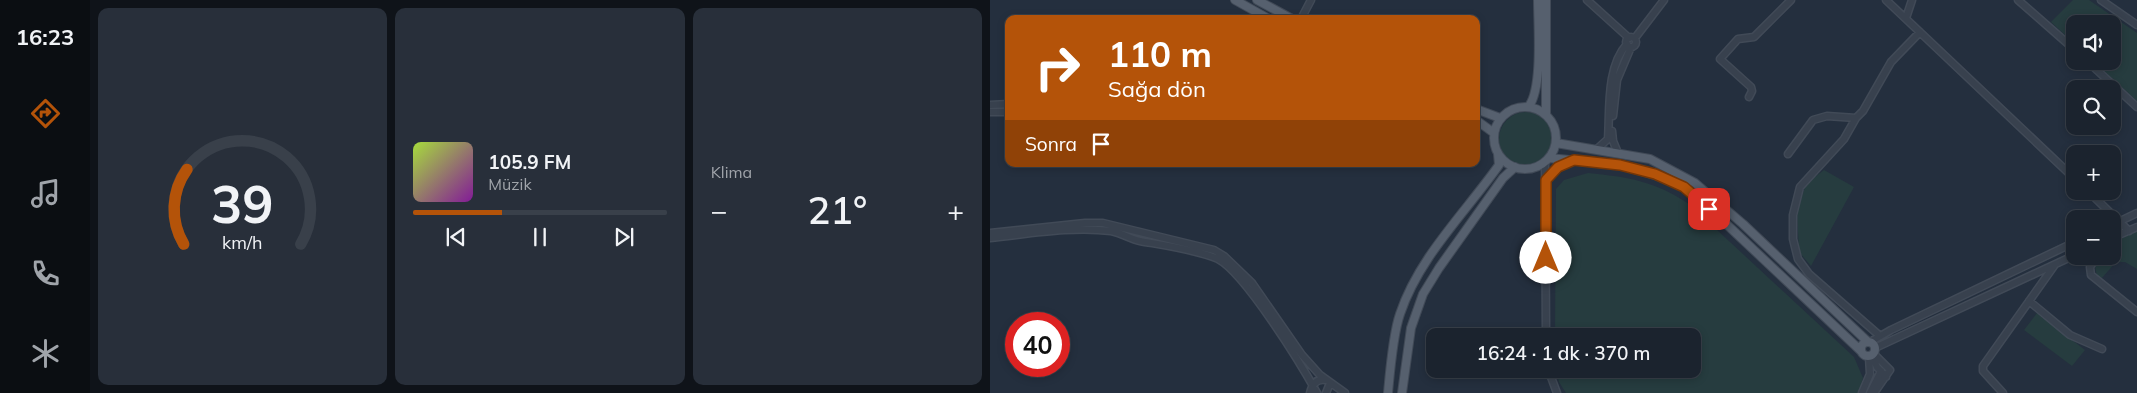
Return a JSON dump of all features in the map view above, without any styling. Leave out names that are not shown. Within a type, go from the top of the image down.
[{"type":"main road","points":[[1235,0],[1262,15]]},
{"type":"main road","points":[[1257,0],[1285,15]]},
{"type":"main road","points":[[1530,106],[1534,100],[1537,84],[1538,0]]},
{"type":"main road","points":[[1546,0],[1546,114],[1554,128],[1556,143],[1547,160]]},
{"type":"main road","points":[[1388,393],[1399,315],[1413,284],[1430,257],[1499,165],[1494,132],[1500,118],[1508,111],[1517,107],[1530,106],[1546,114]]},
{"type":"main road","points":[[1480,110],[1500,118]]},
{"type":"main road","points":[[1480,123],[1494,132]]},
{"type":"main road","points":[[1556,143],[1650,159],[1666,165],[1695,183],[1743,224],[1871,350]]},
{"type":"main road","points":[[1498,154],[1515,167],[1532,168],[1547,160],[1574,160],[1620,165],[1655,174],[1684,187],[1735,232],[1861,351],[1862,344],[1871,350]]},
{"type":"main road","points":[[1546,180],[1558,167],[1574,160]]},
{"type":"main road","points":[[1402,393],[1411,328],[1423,294],[1438,268],[1503,178],[1515,167]]},
{"type":"street","points":[[1303,15],[1311,0]]},
{"type":"street","points":[[1587,0],[1630,42]]},
{"type":"street","points":[[1597,149],[1608,139],[1614,70],[1620,52],[1664,0]]},
{"type":"street","points":[[1749,97],[1752,91],[1751,87],[1720,59],[1738,39],[1754,37],[1791,0]]},
{"type":"street","points":[[1886,0],[2066,170]]},
{"type":"street","points":[[1906,18],[1912,0]]},
{"type":"street","points":[[2018,0],[2066,42]]},
{"type":"street","points":[[2101,0],[2137,25]]},
{"type":"street","points":[[1880,336],[1810,274],[1798,259],[1793,239],[1793,215],[1800,187],[1844,139],[1856,118],[1863,111],[1891,62],[1920,32]]},
{"type":"street","points":[[1618,153],[1612,133],[1617,80],[1630,42]]},
{"type":"street","points":[[2097,70],[2137,107]]},
{"type":"street","points":[[990,105],[1005,104]]},
{"type":"street","points":[[990,112],[1005,112]]},
{"type":"street","points":[[1788,154],[1813,120],[1827,116],[1856,118]]},
{"type":"street","points":[[1546,328],[1547,160]]},
{"type":"street","points":[[2096,200],[2105,210]]},
{"type":"street","points":[[2121,221],[2137,213]]},
{"type":"street","points":[[990,233],[1085,223],[1103,223],[1214,250],[1224,256],[1252,283],[1302,355],[1328,381],[1346,393]]},
{"type":"street","points":[[2121,226],[2129,231]]},
{"type":"street","points":[[2121,234],[2137,226]]},
{"type":"street","points":[[990,238],[1098,230],[1114,231],[1129,238],[1217,259],[1238,277],[1288,344],[1317,393]]},
{"type":"street","points":[[1129,238],[1132,230]]},
{"type":"street","points":[[1137,240],[1140,231]]},
{"type":"street","points":[[1862,393],[1870,374],[1871,350],[1880,336],[2066,246]]},
{"type":"street","points":[[1871,350],[2066,259]]},
{"type":"street","points":[[2003,393],[1995,390],[1983,371],[1983,366],[2055,264]]},
{"type":"street","points":[[2091,265],[2091,275],[2137,312]]},
{"type":"street","points":[[2002,277],[2008,287]]},
{"type":"street","points":[[2030,301],[2070,334],[2102,350]]},
{"type":"street","points":[[1931,312],[1937,320]]},
{"type":"street","points":[[1871,350],[1883,374]]},
{"type":"street","points":[[1870,393],[1883,374]]},
{"type":"street","points":[[1874,393],[1883,374]]},
{"type":"street","points":[[1551,378],[1557,393]]},
{"type":"street","points":[[1310,393],[1312,385],[1321,379],[1328,381]]},
{"type":"street","points":[[1326,393],[1328,381]]},
{"type":"green space","points":[[2073,0],[2089,0],[2111,15],[2066,15],[2066,36],[2051,22]]},
{"type":"green space","points":[[2121,22],[2137,33],[2137,101],[2121,86],[2121,80],[2114,80],[2103,70],[2121,70]]},
{"type":"green space","points":[[1526,112],[1545,120],[1553,139],[1545,158],[1526,166],[1507,158],[1499,139],[1507,120]]},
{"type":"green space","points":[[1824,170],[1854,187],[1811,266],[1799,252],[1797,211],[1806,184]]},
{"type":"green space","points":[[1588,173],[1616,176],[1653,185],[1689,204],[1854,357],[1863,378],[1859,393],[1566,393],[1558,378],[1701,378],[1701,328],[1555,328],[1556,189],[1564,180]]},
{"type":"green space","points":[[2137,231],[2137,269],[2125,262],[2121,262],[2121,239]]},
{"type":"green space","points":[[2113,265],[2101,279],[2097,277],[2095,266]]},
{"type":"green space","points":[[2037,313],[2085,350],[2072,366],[2024,330]]},
{"type":"route","points":[[1546,258],[1546,180],[1558,167],[1574,160],[1620,165],[1655,174],[1684,187],[1709,209]]}]
